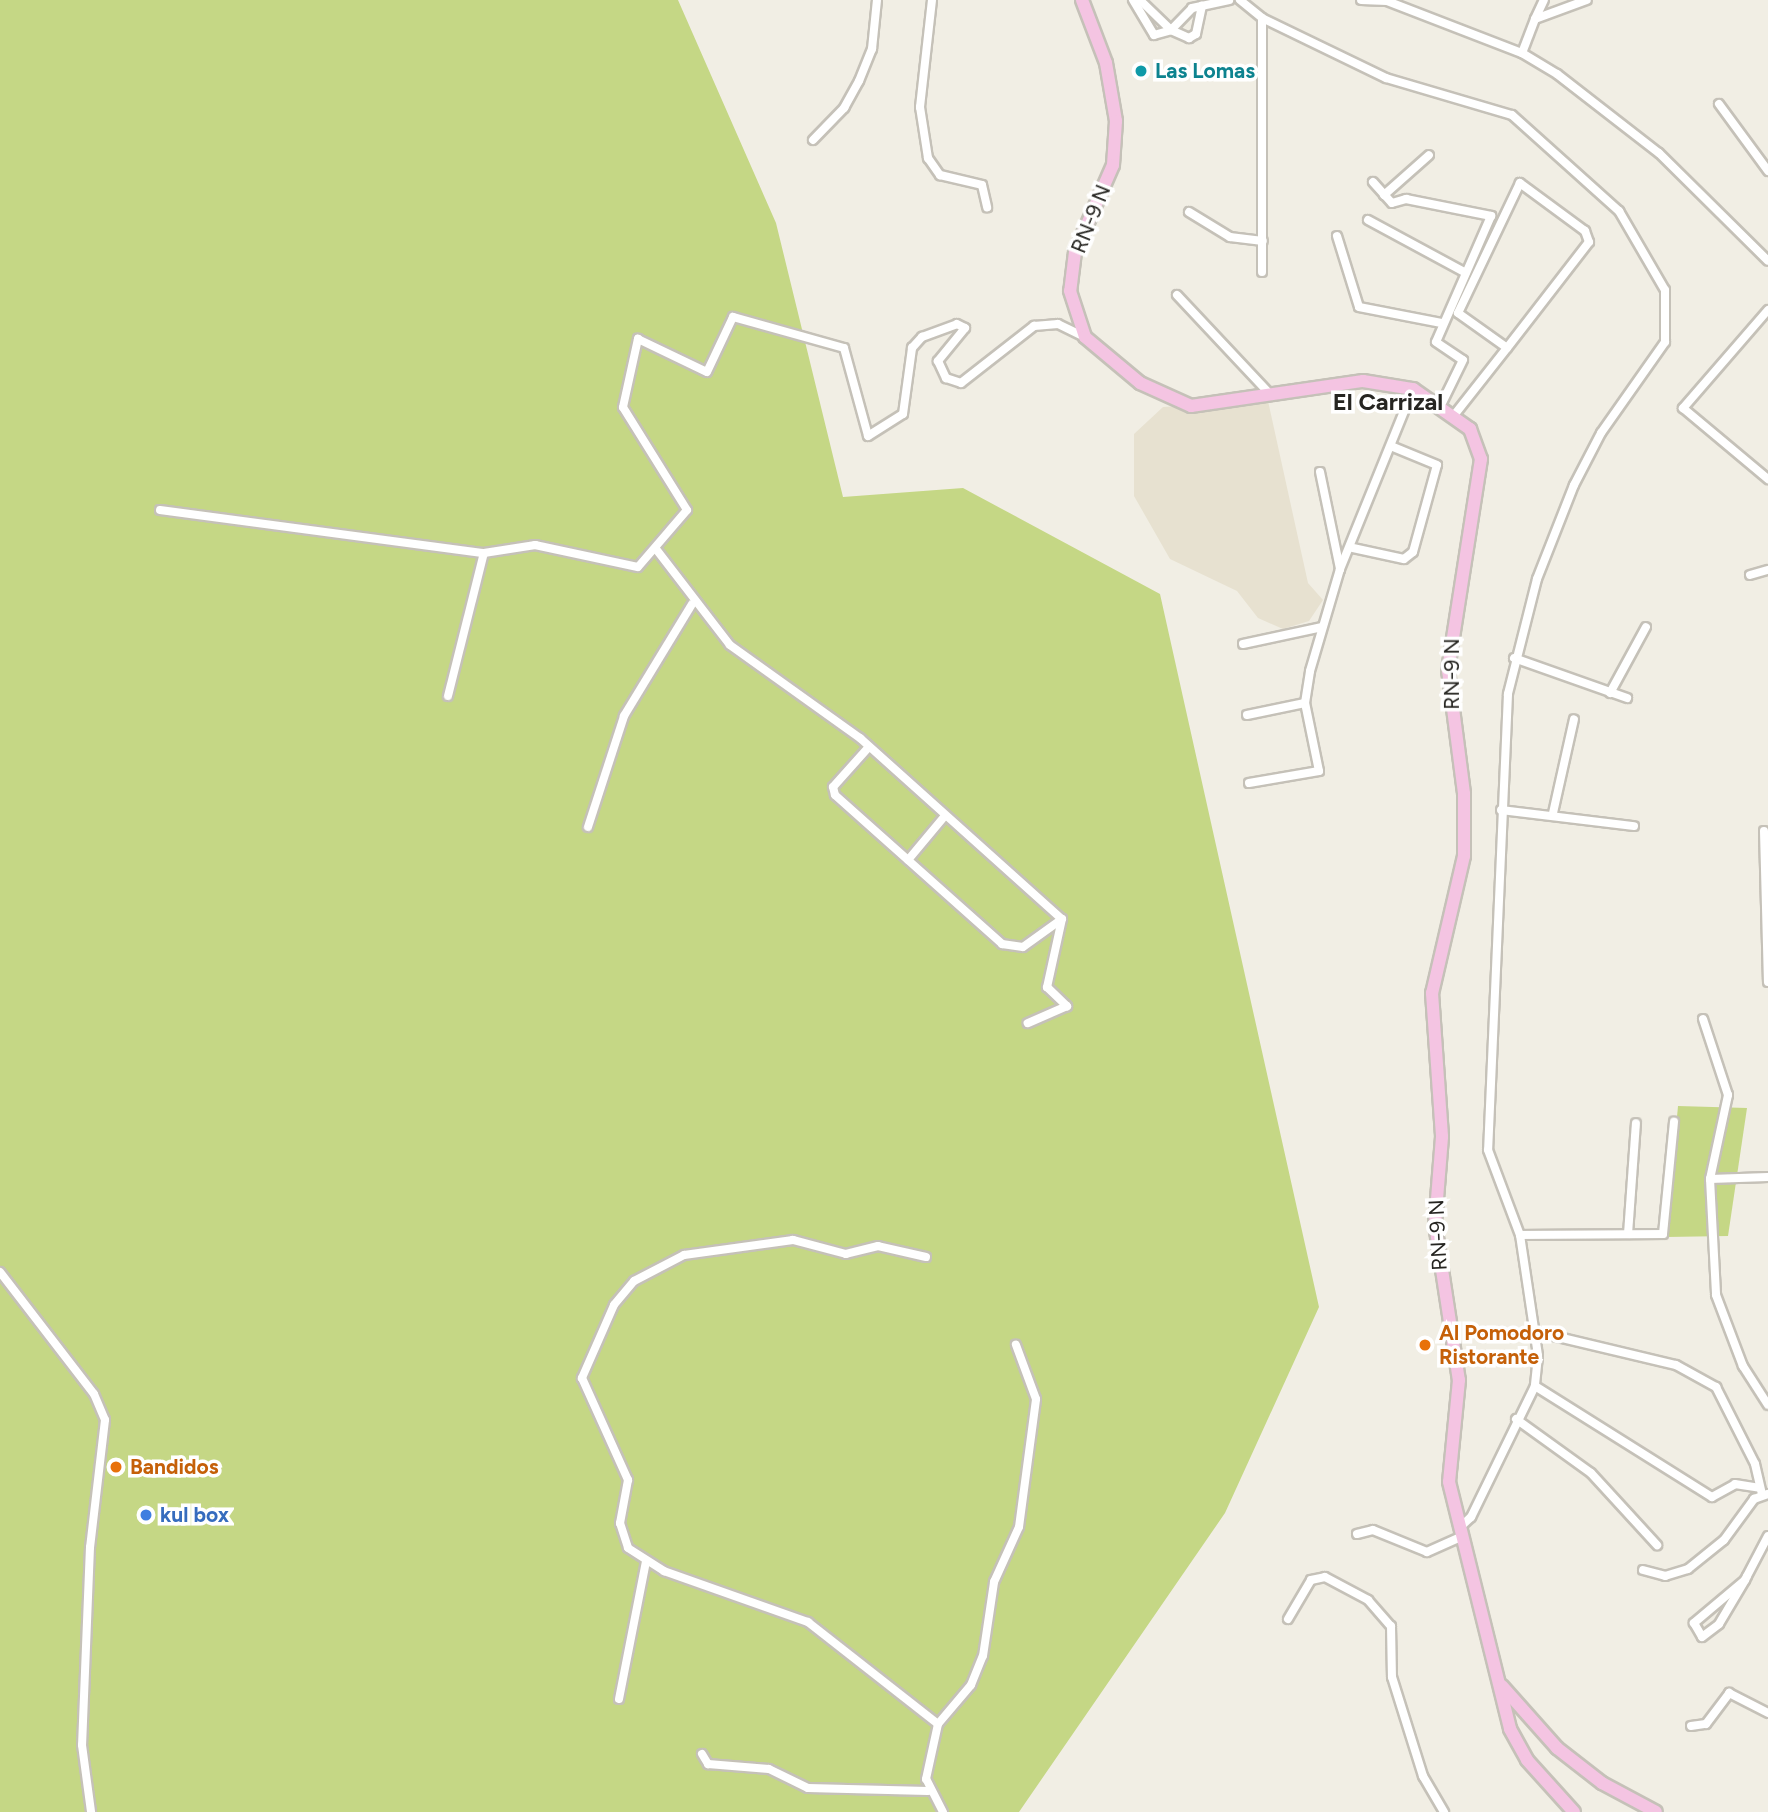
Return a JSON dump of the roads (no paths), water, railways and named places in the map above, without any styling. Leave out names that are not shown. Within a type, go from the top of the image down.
[{"type":"main road","name":"RN-9 N","points":[[1082,0],[1106,63],[1116,121],[1113,166],[1075,252],[1070,291],[1085,337],[1140,383],[1180,404],[1363,381],[1413,389],[1441,404],[1470,429],[1481,459],[1448,670],[1464,794],[1464,856],[1433,993],[1442,1137],[1435,1224],[1459,1380],[1449,1482],[1458,1534],[1502,1686],[1510,1729],[1527,1760],[1574,1812]]},
{"type":"main road","points":[[1502,1686],[1557,1748],[1602,1783],[1656,1812]]},
{"type":"street","points":[[813,140],[844,108],[859,80],[872,49],[877,0]]},
{"type":"street","points":[[932,0],[920,107],[928,158],[940,175],[982,186],[987,207]]},
{"type":"street","points":[[1133,0],[1154,35],[1171,30],[1202,6],[1229,0]]},
{"type":"street","points":[[1140,0],[1171,30],[1194,38],[1202,6]]},
{"type":"street","points":[[1240,0],[1262,18],[1386,78],[1512,115],[1619,211],[1665,290],[1665,342],[1601,433],[1574,485],[1514,658],[1502,810],[1488,1150],[1520,1235],[1537,1332],[1535,1386],[1516,1419],[1471,1517],[1458,1534],[1427,1552],[1373,1530],[1357,1534]]},
{"type":"street","points":[[1361,0],[1387,1],[1522,53],[1659,153],[1768,261]]},
{"type":"street","points":[[1522,53],[1544,0]]},
{"type":"street","points":[[1535,19],[1587,0]]},
{"type":"street","points":[[1262,18],[1262,272]]},
{"type":"street","points":[[1718,104],[1768,171]]},
{"type":"street","points":[[1384,195],[1429,155]]},
{"type":"street","points":[[1373,182],[1392,202],[1406,199],[1491,216],[1441,323],[1436,345],[1462,360],[1441,404]]},
{"type":"street","points":[[1455,414],[1507,348],[1590,236],[1520,183],[1458,313],[1507,348]]},
{"type":"street","points":[[1189,212],[1230,237],[1263,241]]},
{"type":"street","points":[[1368,220],[1466,273]]},
{"type":"street","points":[[1336,236],[1359,307],[1441,323]]},
{"type":"street","points":[[1177,295],[1269,393]]},
{"type":"street","points":[[1768,310],[1683,408],[1768,479]]},
{"type":"street","points":[[160,510],[484,553],[535,545],[638,567],[687,510],[685,497],[623,407],[638,339],[707,372],[733,317],[844,348],[868,436],[903,414],[912,348],[922,337],[957,324],[965,328],[938,361],[946,377],[961,383],[1034,326],[1058,324],[1085,337]]},
{"type":"street","points":[[1249,783],[1319,771],[1305,703],[1322,627],[1340,569],[1353,548],[1413,389]]},
{"type":"street","points":[[1353,548],[1404,559],[1413,552],[1437,466],[1391,446]]},
{"type":"street","points":[[1320,472],[1340,569]]},
{"type":"street","points":[[656,549],[692,604],[730,645],[860,738],[867,749],[1062,919]]},
{"type":"street","points":[[448,695],[484,553]]},
{"type":"street","points":[[1750,575],[1768,569]]},
{"type":"street","points":[[588,827],[624,716],[692,604]]},
{"type":"street","points":[[1243,644],[1322,627]]},
{"type":"street","points":[[1610,693],[1646,627]]},
{"type":"street","points":[[1514,658],[1627,698]]},
{"type":"street","points":[[1247,715],[1305,703]]},
{"type":"street","points":[[1553,813],[1574,719]]},
{"type":"street","points":[[867,749],[832,791],[1008,949],[1023,947],[1062,919]]},
{"type":"street","points":[[1502,810],[1553,813],[1634,826]]},
{"type":"street","points":[[908,860],[944,817]]},
{"type":"street","points":[[1764,831],[1768,982]]},
{"type":"street","points":[[1028,1023],[1067,1006],[1047,987],[1062,919]]},
{"type":"street","points":[[1703,1019],[1728,1095],[1710,1179],[1716,1295],[1743,1366],[1768,1405]]},
{"type":"street","points":[[1520,1235],[1664,1233],[1674,1122]]},
{"type":"street","points":[[1628,1234],[1636,1123]]},
{"type":"street","points":[[1710,1179],[1768,1177]]},
{"type":"street","points":[[926,1257],[878,1245],[846,1254],[793,1240],[684,1255],[634,1281],[614,1305],[582,1378],[628,1480],[622,1539],[646,1562],[808,1622],[938,1724]]},
{"type":"street","points":[[0,1272],[94,1394],[105,1420],[90,1547],[82,1745],[91,1812]]},
{"type":"street","points":[[1537,1332],[1676,1365],[1716,1387],[1755,1464],[1764,1492]]},
{"type":"street","points":[[943,1812],[928,1791],[938,1724],[965,1694],[983,1656],[994,1582],[1019,1527],[1036,1399],[1016,1345]]},
{"type":"street","points":[[1535,1386],[1712,1497],[1735,1483],[1764,1492]]},
{"type":"street","points":[[1516,1419],[1591,1473],[1657,1545]]},
{"type":"street","points":[[1643,1570],[1665,1576],[1688,1569],[1724,1540],[1764,1492]]},
{"type":"street","points":[[1745,1580],[1694,1623],[1702,1637],[1719,1624],[1745,1580],[1768,1536]]},
{"type":"street","points":[[619,1699],[646,1562]]},
{"type":"street","points":[[1288,1619],[1311,1580],[1325,1577],[1368,1600],[1391,1626],[1392,1677],[1423,1776],[1444,1812]]},
{"type":"street","points":[[1691,1726],[1706,1724],[1729,1693],[1768,1713]]},
{"type":"street","points":[[702,1754],[708,1764],[769,1769],[808,1788],[928,1791]]},
{"type":"place","name":"Las Lomas","points":[[1141,71]]},
{"type":"place","name":"Al Pomodoro Ristorante","points":[[1425,1345]]},
{"type":"place","name":"Bandidos","points":[[116,1467]]},
{"type":"place","name":"kul box","points":[[146,1515]]},
{"type":"district","name":"El Carrizal","points":[[1388,402]]}]
